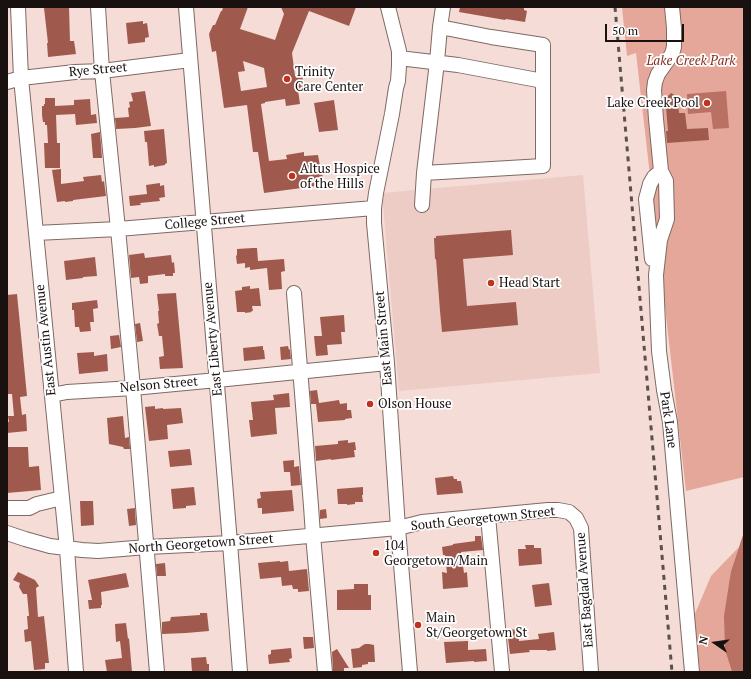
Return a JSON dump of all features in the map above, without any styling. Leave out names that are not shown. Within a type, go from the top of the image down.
[{"type":"street","name":"East Austin Avenue","points":[[18,7],[21,78],[67,549],[76,672]]},
{"type":"street","points":[[98,7],[102,71],[133,388],[157,672]]},
{"type":"street","name":"East Liberty Avenue","points":[[186,7],[240,672]]},
{"type":"street","name":"East Main Street","points":[[388,7],[399,51],[398,81],[376,193],[374,223],[387,363],[398,528],[410,672]]},
{"type":"street","points":[[422,205],[424,173],[440,26],[444,7]]},
{"type":"street","name":"Park Lane","points":[[672,7],[674,47],[672,54],[658,74],[654,90],[661,171],[666,181],[667,218],[660,240],[656,275],[659,351],[670,422],[692,672]]},
{"type":"street","points":[[424,173],[543,166],[543,45],[491,37],[440,26]]},
{"type":"street","points":[[399,58],[458,65],[543,81]]},
{"type":"street","name":"Rye Street","points":[[7,82],[21,78],[75,72],[102,71],[190,60]]},
{"type":"street","points":[[656,275],[652,259],[646,199],[650,184],[654,177],[661,171]]},
{"type":"street","name":"College Street","points":[[36,233],[118,229],[374,208]]},
{"type":"street","points":[[294,293],[325,672]]},
{"type":"street","name":"Nelson Street","points":[[52,394],[133,388],[387,363]]},
{"type":"street","points":[[7,508],[29,508],[37,504],[62,498]]},
{"type":"street","name":"South Georgetown Street","points":[[398,528],[422,522],[558,510],[568,512]]},
{"type":"street","name":"East Bagdad Avenue","points":[[568,512],[576,518],[581,528],[591,672]]},
{"type":"street","points":[[488,516],[502,672]]},
{"type":"street","name":"North Georgetown Street","points":[[7,532],[25,540],[50,546],[67,549],[98,551],[230,543],[398,528]]},
{"type":"shaded area","name":"Lake Creek Pool","points":[[726,91],[729,128],[713,129],[711,112],[688,114],[687,94]]},
{"type":"shaded area","name":"Head Start","points":[[583,175],[600,373],[399,391],[382,193]]},
{"type":"shaded area","points":[[744,532],[744,672],[732,672],[725,650],[724,616],[731,571]]},
{"type":"green space","name":"Lake Creek Park","points":[[622,7],[744,7],[744,477],[686,491],[636,53],[627,56]]},
{"type":"green space","points":[[739,547],[731,571],[725,650],[732,672],[700,672],[694,616],[711,576]]},
{"type":"building","points":[[69,7],[70,41],[74,41],[76,54],[48,57],[44,8]]},
{"type":"building","name":"Trinity Care Center","points":[[223,7],[248,7],[240,29],[275,40],[284,14],[281,7],[356,7],[349,26],[309,11],[292,53],[295,76],[302,75],[304,89],[298,90],[300,104],[286,106],[285,99],[261,104],[269,161],[287,159],[286,155],[304,152],[304,156],[318,155],[324,185],[264,193],[258,152],[253,152],[247,105],[224,108],[216,51],[212,52],[209,34]],"holes":[[[243,61],[264,68],[267,87],[241,91],[238,72],[245,71]]]},
{"type":"building","points":[[460,7],[524,7],[524,10],[527,11],[525,22],[459,12]]},
{"type":"building","points":[[143,21],[143,24],[147,23],[149,37],[145,38],[145,42],[128,44],[126,23]]},
{"type":"building","points":[[145,91],[151,126],[116,129],[115,118],[129,117],[129,102],[133,101],[131,93]]},
{"type":"building","points":[[671,93],[678,97],[679,113],[685,113],[687,129],[708,128],[709,140],[667,143],[666,131],[668,131],[665,99]]},
{"type":"building","points":[[45,98],[55,98],[55,106],[74,105],[74,100],[90,99],[91,115],[96,114],[97,123],[76,125],[75,114],[56,115],[57,143],[60,143],[60,168],[45,168],[44,143],[48,143],[47,125],[43,122],[42,106],[45,104]]},
{"type":"building","points":[[334,100],[338,130],[319,132],[314,103]]},
{"type":"building","points":[[164,129],[167,163],[165,165],[154,167],[154,165],[149,166],[147,142],[145,142],[144,131]]},
{"type":"building","points":[[100,132],[102,158],[93,158],[91,134]]},
{"type":"building","points":[[61,169],[61,184],[84,181],[83,177],[101,175],[102,182],[104,181],[106,196],[57,202],[52,170]]},
{"type":"building","points":[[160,183],[160,186],[164,185],[165,197],[159,198],[160,201],[140,203],[141,205],[130,206],[129,196],[147,194],[146,185]]},
{"type":"building","points":[[511,230],[513,255],[463,259],[467,306],[516,302],[518,325],[442,332],[434,238],[436,238],[436,236]]},
{"type":"building","points":[[257,248],[258,261],[284,259],[285,271],[281,272],[282,289],[269,290],[267,268],[250,270],[250,267],[245,268],[245,263],[237,264],[237,249]]},
{"type":"building","points":[[144,253],[145,258],[171,255],[172,263],[174,262],[175,273],[173,273],[173,276],[165,276],[165,274],[148,276],[148,283],[140,284],[139,277],[131,278],[129,255]]},
{"type":"building","points":[[95,257],[97,276],[66,280],[64,261]]},
{"type":"building","points":[[250,286],[250,289],[259,288],[261,306],[252,306],[252,312],[237,312],[235,291],[242,290],[242,287]]},
{"type":"building","points":[[176,293],[183,368],[160,369],[159,357],[164,356],[162,336],[159,336],[157,324],[159,323],[159,311],[157,294]]},
{"type":"building","points":[[17,294],[27,396],[20,397],[22,415],[26,414],[27,431],[7,433],[7,422],[9,422],[8,416],[14,416],[12,394],[7,394],[7,295]]},
{"type":"building","points":[[97,300],[98,308],[93,309],[94,322],[90,322],[91,331],[80,332],[79,327],[75,327],[72,303]]},
{"type":"building","points":[[344,315],[345,332],[341,332],[342,344],[327,345],[328,355],[316,356],[314,336],[322,336],[320,317]]},
{"type":"building","points":[[140,323],[143,341],[137,342],[135,324]]},
{"type":"building","points":[[119,335],[121,347],[111,349],[110,336]]},
{"type":"building","points":[[263,346],[265,359],[244,361],[243,348]]},
{"type":"building","points":[[288,346],[289,350],[290,349],[291,359],[281,360],[280,347]]},
{"type":"building","points":[[94,352],[94,356],[107,354],[108,371],[79,374],[77,353]]},
{"type":"building","points":[[317,390],[319,403],[339,400],[340,404],[347,403],[347,410],[351,410],[352,418],[318,422],[316,404],[311,404],[310,391]]},
{"type":"building","points":[[289,393],[290,407],[275,408],[277,434],[251,437],[249,420],[253,420],[251,402],[274,400],[273,395]]},
{"type":"building","points":[[155,406],[155,409],[181,408],[183,423],[167,425],[168,439],[149,441],[145,407]]},
{"type":"building","points":[[123,416],[125,438],[129,437],[130,449],[124,449],[123,447],[109,444],[107,418]]},
{"type":"building","points":[[348,440],[348,443],[355,442],[355,457],[316,461],[315,446],[338,444],[338,441]]},
{"type":"building","points":[[7,447],[28,447],[29,467],[39,466],[41,490],[7,493]]},
{"type":"building","points":[[190,449],[192,465],[170,467],[168,451]]},
{"type":"building","points":[[294,460],[294,467],[299,466],[301,485],[291,486],[290,472],[284,472],[283,461]]},
{"type":"building","points":[[453,476],[454,479],[457,479],[457,481],[461,481],[463,493],[437,495],[435,478]]},
{"type":"building","points":[[194,487],[196,505],[186,506],[186,508],[173,509],[171,489]]},
{"type":"building","points":[[363,487],[363,502],[355,502],[355,504],[347,505],[338,504],[337,489]]},
{"type":"building","points":[[292,490],[294,511],[262,514],[262,508],[258,508],[257,499],[261,498],[260,492]]},
{"type":"building","points":[[80,501],[93,501],[94,525],[81,526]]},
{"type":"building","points":[[135,508],[136,525],[129,526],[127,509]]},
{"type":"building","points":[[326,509],[327,518],[320,519],[320,510]]},
{"type":"building","points":[[475,536],[481,536],[483,550],[461,552],[464,573],[467,572],[468,587],[443,589],[442,572],[447,573],[445,555],[443,555],[442,547],[475,541]]},
{"type":"building","points":[[525,545],[534,545],[534,548],[541,548],[542,564],[519,566],[518,549],[526,549]]},
{"type":"building","points":[[288,561],[289,571],[307,569],[309,591],[298,592],[298,589],[293,589],[292,585],[282,586],[281,577],[260,579],[258,563]]},
{"type":"building","points":[[165,563],[166,576],[157,576],[156,564]]},
{"type":"building","points":[[18,572],[35,580],[39,586],[36,588],[38,617],[44,616],[49,663],[45,663],[45,669],[34,670],[31,641],[25,642],[24,630],[28,629],[27,616],[29,616],[27,594],[23,594],[19,587],[20,583],[13,580]]},
{"type":"building","points":[[126,573],[129,587],[101,592],[101,608],[89,609],[88,600],[92,600],[88,580]]},
{"type":"building","points":[[549,583],[552,605],[535,607],[532,585]]},
{"type":"building","points":[[354,584],[368,584],[368,595],[371,595],[371,610],[337,610],[337,590],[354,589]]},
{"type":"building","points":[[200,613],[207,613],[209,631],[162,634],[162,622],[170,621],[171,617],[200,615]]},
{"type":"building","points":[[126,623],[132,672],[107,672],[105,660],[122,658],[120,641],[116,642],[115,624]]},
{"type":"building","points":[[518,629],[519,641],[539,639],[538,634],[554,632],[556,650],[529,650],[530,652],[510,654],[507,630]]},
{"type":"building","points":[[303,637],[313,637],[314,648],[304,649]]},
{"type":"building","points":[[468,641],[468,650],[486,649],[487,661],[446,663],[444,642]]},
{"type":"building","points":[[365,644],[374,645],[375,662],[368,662],[368,664],[362,665],[362,667],[353,668],[351,649],[359,648]]},
{"type":"building","points":[[291,648],[292,658],[289,659],[290,662],[269,664],[268,655],[271,654],[271,650]]},
{"type":"building","points":[[337,649],[349,668],[344,668],[344,672],[333,672],[332,652]]},
{"type":"building","points":[[206,657],[207,664],[209,664],[209,672],[192,672],[191,658]]},
{"type":"railway","points":[[615,7],[672,672]]},
{"type":"place","name":"Trinity Care Center","points":[[287,79]]},
{"type":"place","name":"Lake Creek Pool","points":[[707,103]]},
{"type":"place","name":"Altus Hospice of the Hills","points":[[292,176]]},
{"type":"place","name":"Head Start","points":[[491,283]]},
{"type":"place","name":"Olson House","points":[[370,404]]},
{"type":"place","name":"104 Georgetown/Main","points":[[376,553]]},
{"type":"place","name":"Main St/Georgetown St","points":[[418,625]]}]
